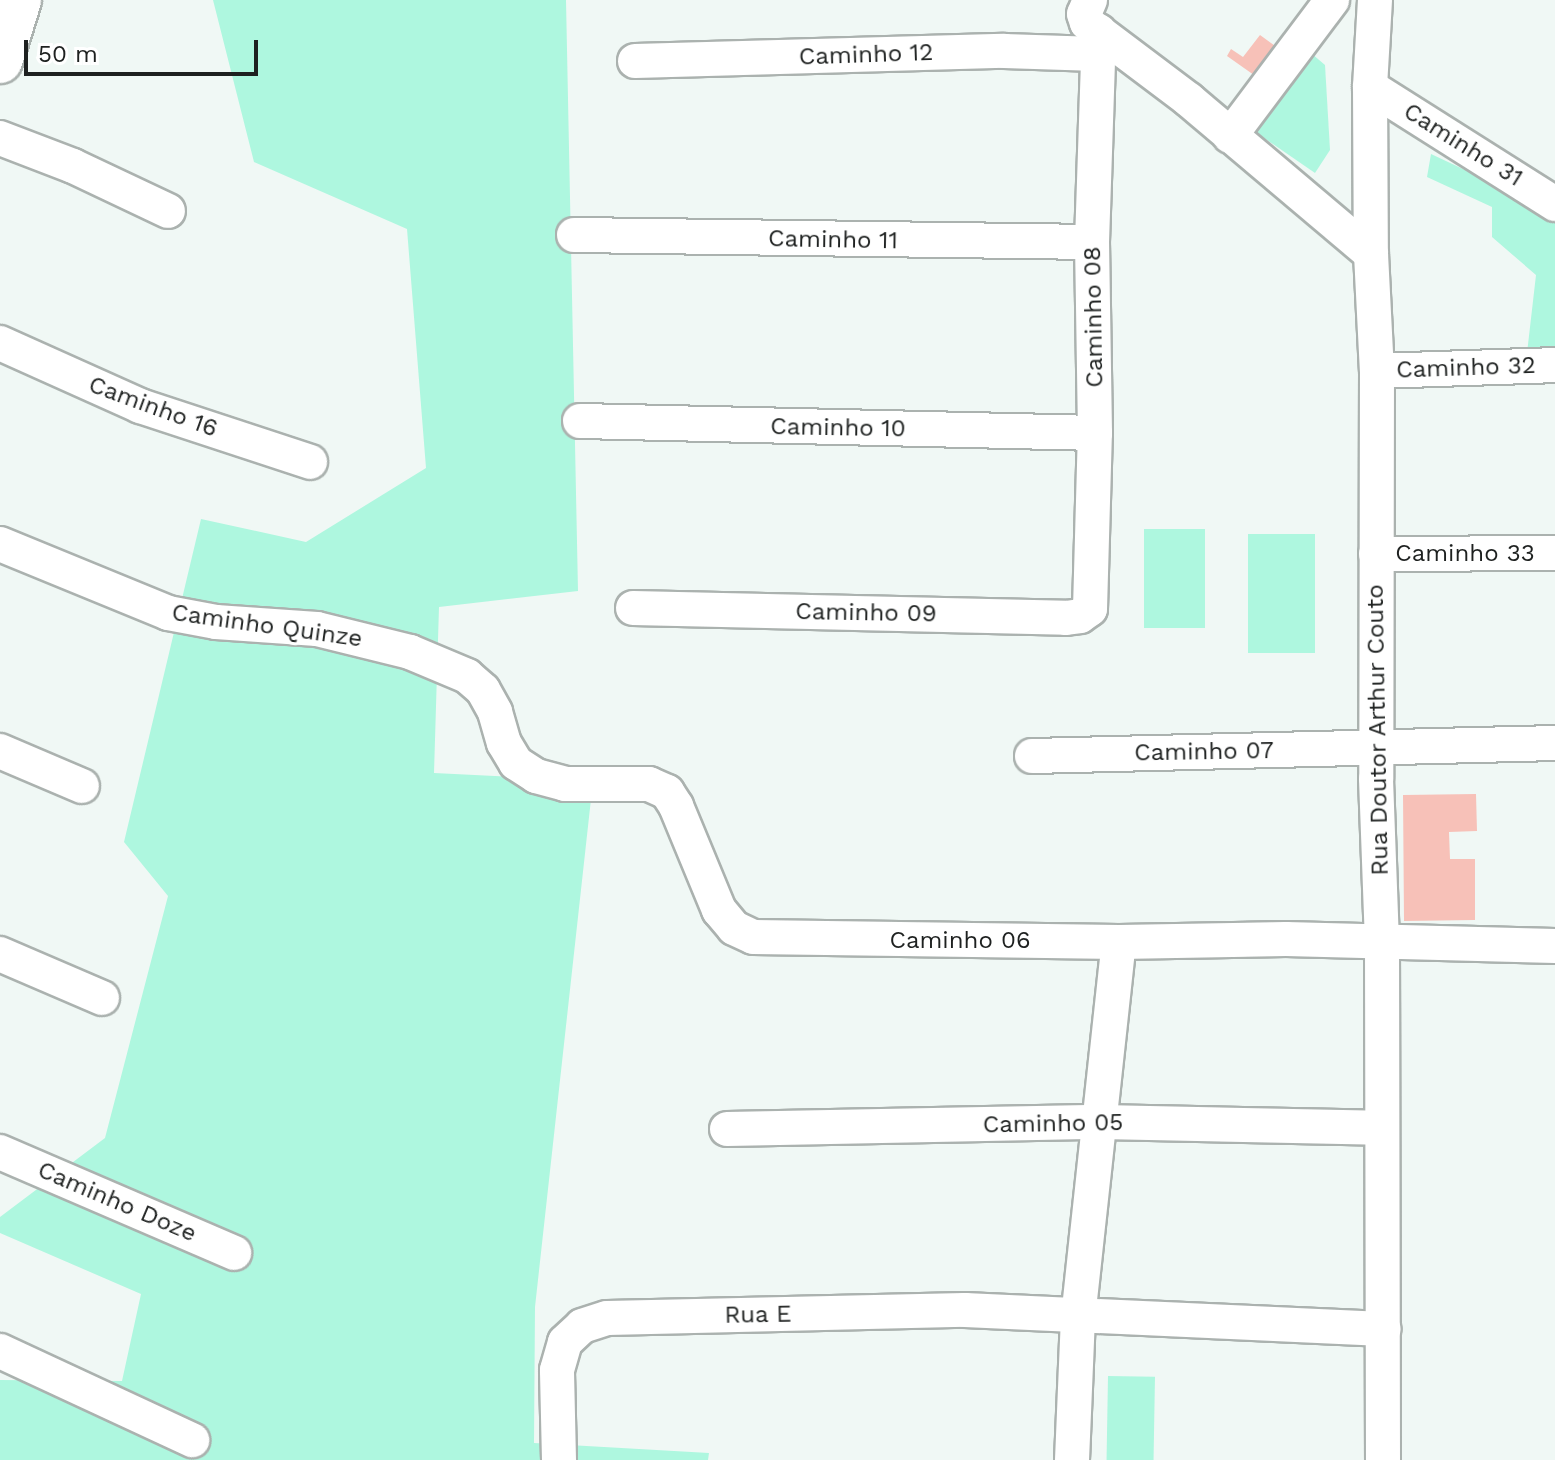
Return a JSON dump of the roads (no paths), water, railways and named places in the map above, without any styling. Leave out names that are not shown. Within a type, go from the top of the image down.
[{"type":"street","points":[[0,61],[19,0]]},
{"type":"street","points":[[1230,136],[1332,0]]},
{"type":"street","name":"Rua Doutor Arthur Couto","points":[[1375,0],[1370,87],[1371,254],[1377,371],[1376,745],[1382,941],[1379,1128],[1384,1329],[1383,1460]]},
{"type":"street","points":[[1093,27],[1371,254]]},
{"type":"street","name":"Caminho 12","points":[[635,61],[1004,51],[1093,27]]},
{"type":"street","name":"Caminho 08","points":[[1092,603],[1095,433],[1093,27]]},
{"type":"street","name":"Caminho 31","points":[[1370,87],[1555,204]]},
{"type":"street","points":[[0,138],[73,166],[168,211]]},
{"type":"street","name":"Caminho 11","points":[[574,235],[1092,242]]},
{"type":"street","name":"Caminho 16","points":[[0,343],[140,406],[310,462]]},
{"type":"street","name":"Caminho 32","points":[[1377,371],[1555,365]]},
{"type":"street","name":"Caminho 10","points":[[580,421],[1095,433]]},
{"type":"street","name":"Caminho Quinze","points":[[0,544],[168,613],[216,622],[317,629],[410,652],[467,676],[483,690],[495,712],[504,743],[516,763],[536,776],[565,784],[628,784]]},
{"type":"street","name":"Caminho 33","points":[[1376,554],[1555,553]]},
{"type":"street","name":"Caminho 09","points":[[633,608],[1066,618],[1086,613],[1092,603]]},
{"type":"street","name":"Caminho 07","points":[[1032,756],[1376,745],[1555,743]]},
{"type":"street","points":[[0,751],[82,786]]},
{"type":"street","name":"Caminho 06","points":[[628,784],[649,784],[667,792],[676,806],[719,910],[734,928],[753,937],[1119,942],[1382,941],[1555,946]]},
{"type":"street","points":[[1072,1460],[1078,1318],[1119,942]]},
{"type":"street","points":[[0,954],[102,998]]},
{"type":"street","name":"Caminho 05","points":[[727,1129],[1101,1122],[1379,1128]]},
{"type":"street","name":"Caminho Doze","points":[[0,1152],[234,1253]]},
{"type":"street","name":"Rua E","points":[[559,1460],[557,1370],[565,1342],[582,1326],[607,1318],[965,1310],[1078,1318],[1384,1329]]},
{"type":"street","points":[[0,1351],[192,1440]]}]
